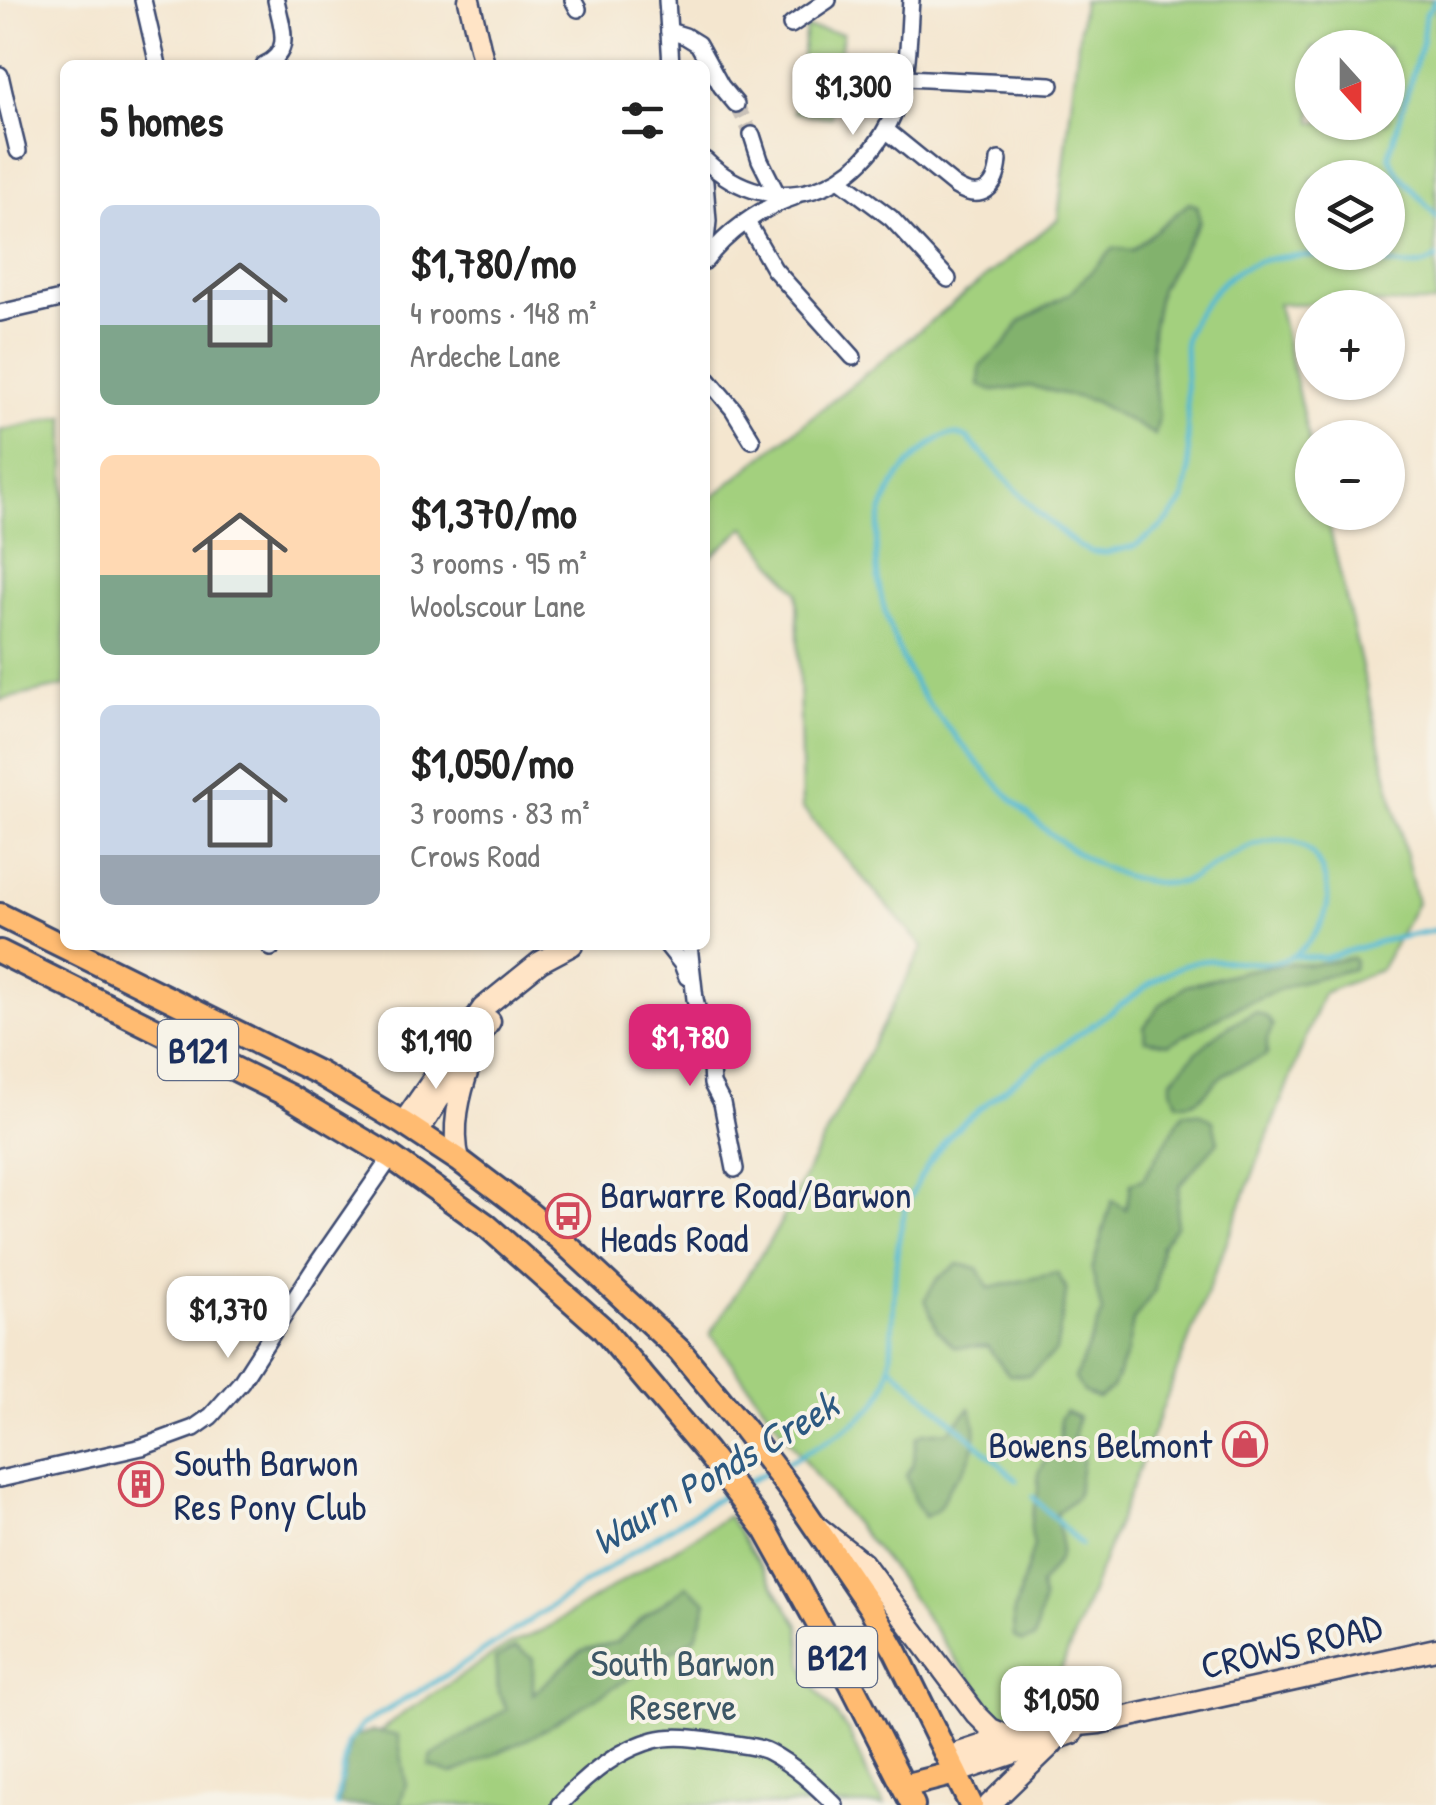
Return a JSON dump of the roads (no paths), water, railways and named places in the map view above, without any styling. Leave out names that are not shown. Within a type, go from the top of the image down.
[{"type":"main road","name":"B121","points":[[0,915],[60,945]]},
{"type":"main road","name":"B121","points":[[71,950],[319,1073],[410,1128],[459,1160],[560,1239],[654,1326],[680,1351],[744,1429],[818,1527],[886,1634],[970,1805]]},
{"type":"main road","name":"B121","points":[[0,952],[289,1096],[390,1157],[486,1225],[602,1328],[705,1450],[766,1530],[908,1796]]},
{"type":"main road","points":[[390,1157],[410,1128]]},
{"type":"main road","points":[[908,1796],[951,1765]]},
{"type":"street","points":[[143,0],[157,60]]},
{"type":"street","points":[[273,60],[284,44],[276,0]]},
{"type":"street","points":[[469,0],[483,60]]},
{"type":"street","points":[[666,0],[671,60]]},
{"type":"street","points":[[791,25],[828,0]]},
{"type":"street","points":[[710,255],[771,206],[839,179],[860,163],[886,130],[906,78],[912,0]]},
{"type":"street","points":[[668,25],[698,44],[707,60]]},
{"type":"street","points":[[710,66],[736,104]]},
{"type":"street","points":[[0,76],[2,98],[18,150]]},
{"type":"street","points":[[906,78],[1051,85]]},
{"type":"street","points":[[886,130],[966,192],[980,193],[991,187],[1000,160]]},
{"type":"street","points":[[752,135],[776,194]]},
{"type":"street","points":[[710,164],[741,186],[776,194],[807,193]]},
{"type":"street","points":[[839,179],[890,218],[948,279]]},
{"type":"street","points":[[748,222],[774,269],[853,358]]},
{"type":"street","points":[[0,313],[60,299]]},
{"type":"street","points":[[710,382],[752,440]]},
{"type":"street","points":[[410,1128],[478,1014],[527,972],[564,950]]},
{"type":"street","points":[[671,950],[682,964],[696,999]]},
{"type":"street","points":[[691,950],[713,1089],[722,1103],[736,1168]]},
{"type":"street","points":[[410,1128],[527,972]]},
{"type":"street","points":[[459,1160],[455,1141],[457,1115],[484,1030]]},
{"type":"street","points":[[0,1478],[142,1446],[194,1428],[211,1416],[241,1382],[390,1157]]},
{"type":"street","points":[[818,1527],[863,1563],[979,1718],[994,1732],[1007,1736]]},
{"type":"street","name":"CROWS ROAD","points":[[1041,1747],[1103,1722],[1436,1648]]},
{"type":"street","name":"CROWS ROAD","points":[[951,1765],[1007,1736],[1103,1722]]},
{"type":"street","points":[[559,1805],[575,1788],[625,1752],[656,1739],[696,1738],[766,1750],[806,1777],[835,1805]]},
{"type":"street","points":[[951,1765],[1041,1747]]},
{"type":"street","points":[[989,1805],[1041,1747]]},
{"type":"waterway","name":"Waurn Ponds Creek","points":[[1436,0],[1425,15],[1422,42],[1389,155],[1397,171],[1436,217]]},
{"type":"waterway","name":"Waurn Ponds Creek","points":[[782,1465],[849,1427],[880,1397],[890,1365],[901,1225],[921,1176],[953,1133],[1038,1064],[1167,973],[1197,961],[1269,963],[1294,955],[1320,926],[1328,897],[1315,858],[1289,841],[1249,847],[1181,882],[1143,881],[1082,856],[1028,814],[931,707],[904,662],[885,612],[878,578],[877,535],[888,496],[898,478],[929,446],[947,436],[961,436],[1039,514],[1078,546],[1106,553],[1135,546],[1162,527],[1183,502],[1189,473],[1185,341],[1199,311],[1227,278],[1245,267],[1287,256],[1408,266],[1423,265],[1436,258]]},
{"type":"waterway","points":[[1293,956],[1324,958],[1436,930]]},
{"type":"waterway","points":[[890,1365],[1017,1480]]},
{"type":"waterway","name":"Waurn Ponds Creek","points":[[741,1485],[767,1472]]},
{"type":"waterway","name":"Waurn Ponds Creek","points":[[336,1805],[347,1744],[362,1725],[458,1668],[727,1493]]},
{"type":"waterway","points":[[1033,1497],[1081,1545]]},
{"type":"tunnel","points":[[736,104],[752,135]]},
{"type":"place","name":"Barwarre Road/Barwon Heads Road","points":[[568,1216]]},
{"type":"place","name":"Bowens Belmont","points":[[1245,1444]]},
{"type":"place","name":"South Barwon Res Pony Club","points":[[141,1484]]},
{"type":"park label","name":"South Barwon Reserve","points":[[683,1684]]}]
